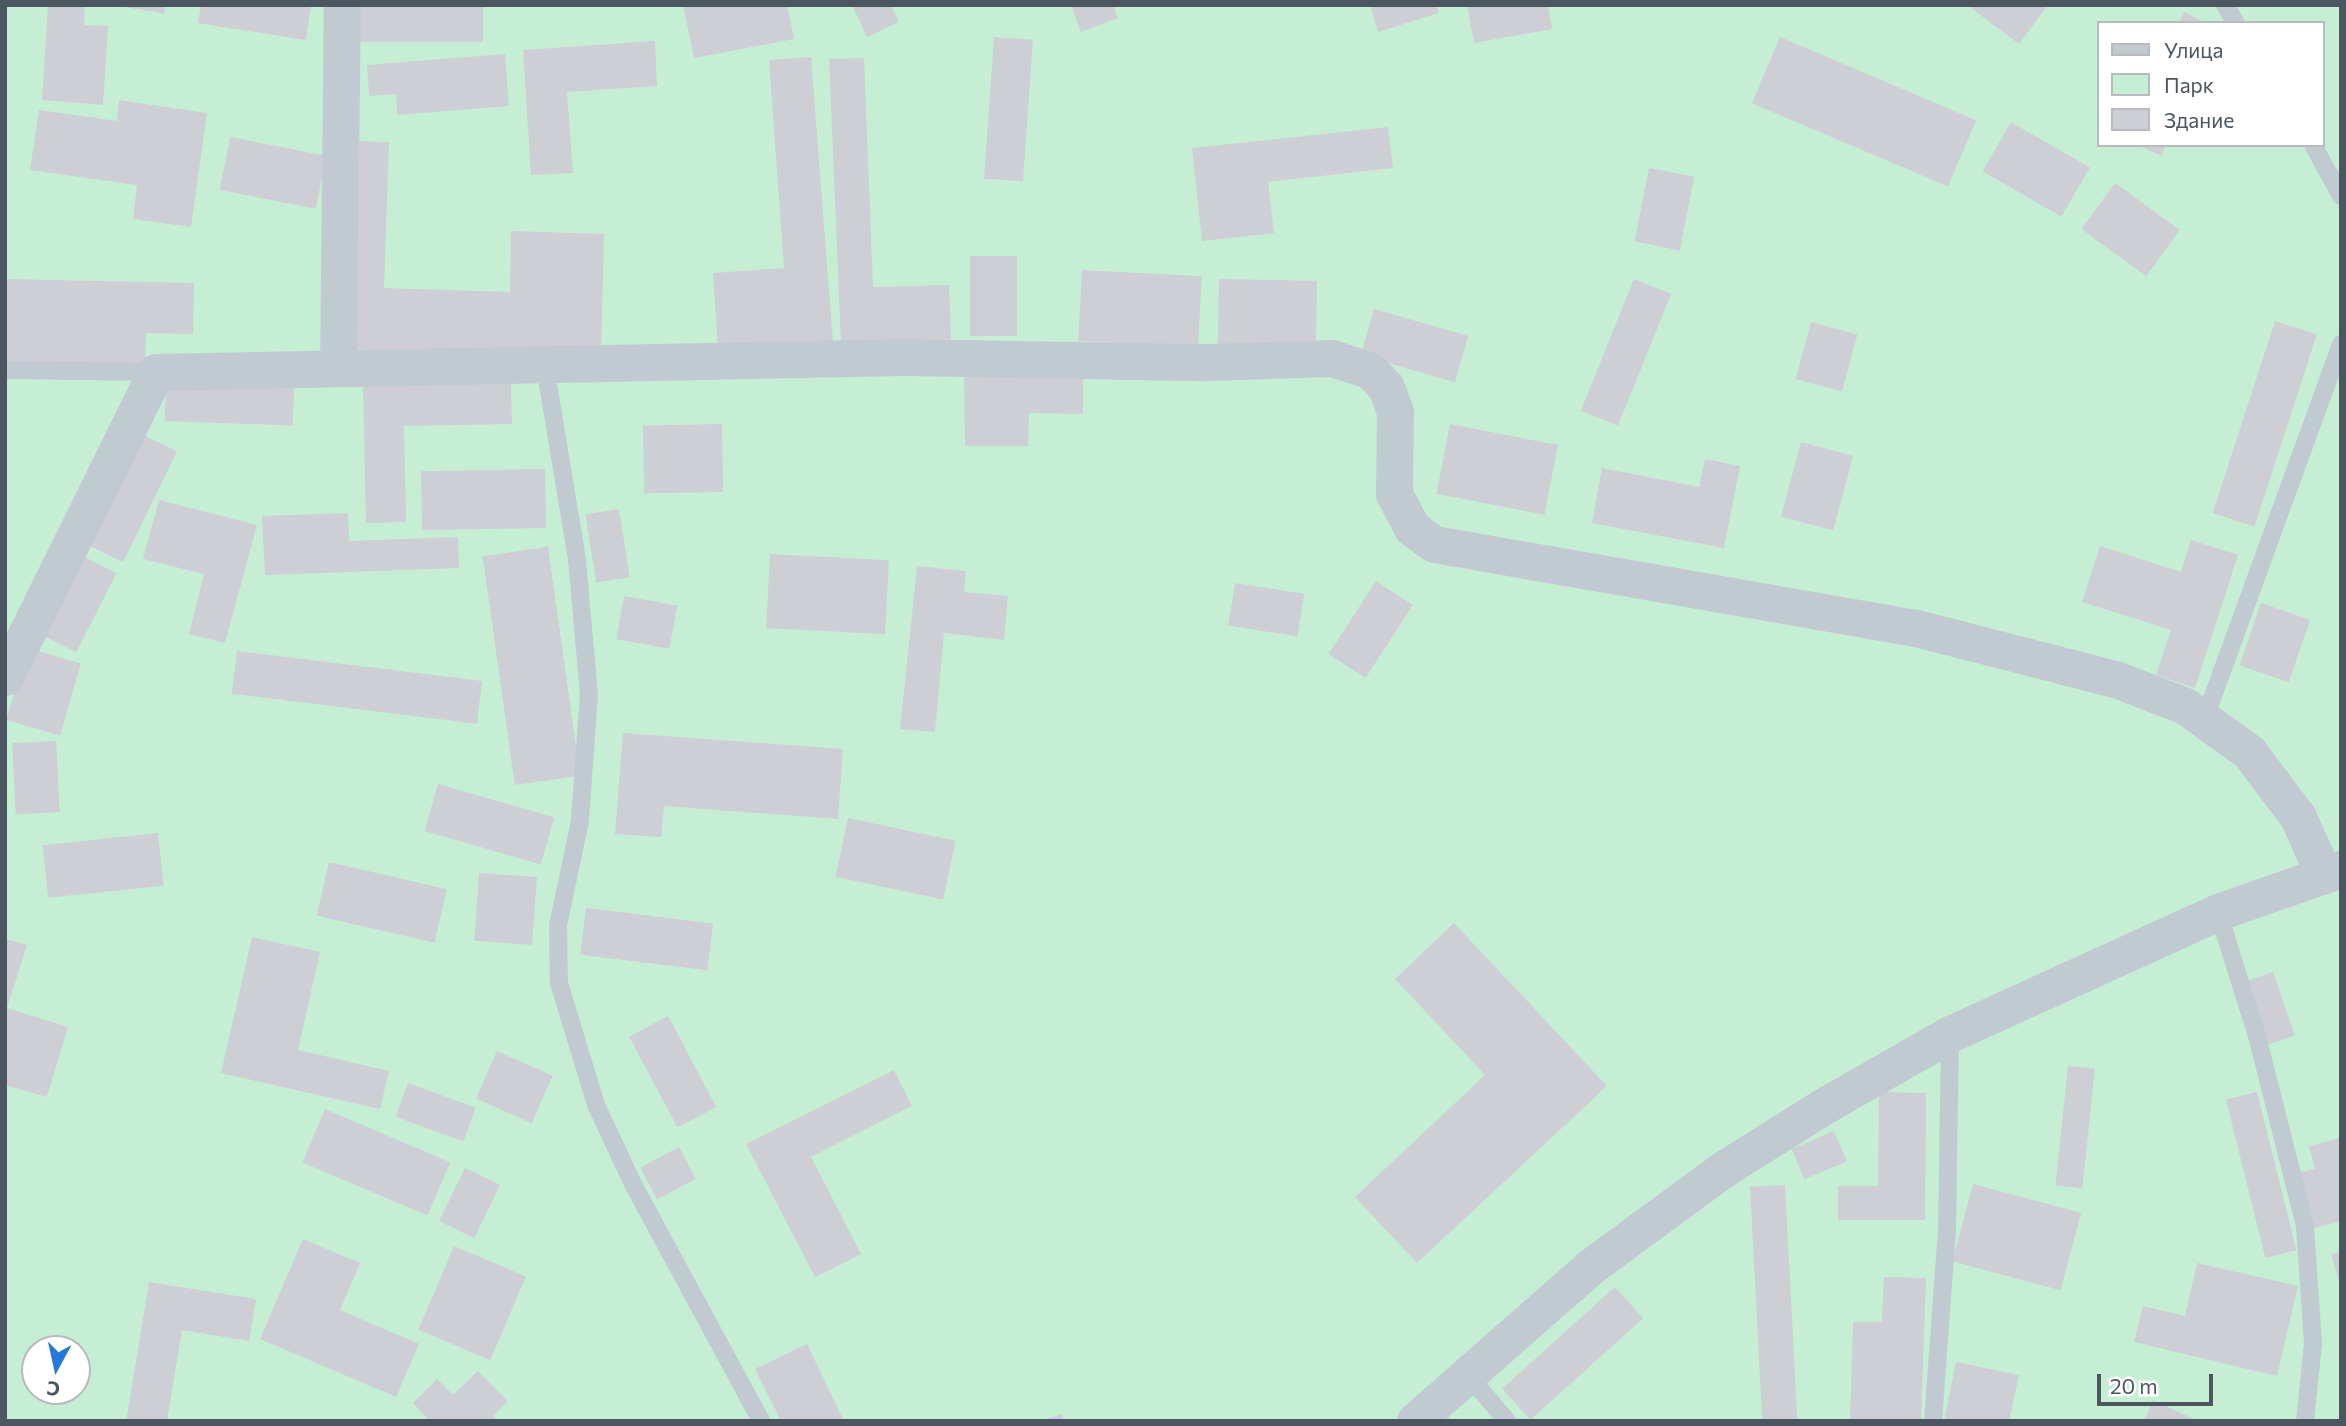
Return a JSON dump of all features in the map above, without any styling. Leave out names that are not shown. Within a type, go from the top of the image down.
[{"type":"street","points":[[338,368],[342,5]]},
{"type":"street","points":[[5,677],[156,373],[905,357],[1344,359],[1370,369],[1386,387],[1395,412],[1394,494],[1412,528],[1434,544],[1916,628],[2118,680],[2205,718],[2249,752],[2275,783],[2332,872],[2218,912],[1950,1034],[1722,1170],[1590,1267],[1415,1421]]},
{"type":"lane","points":[[2225,5],[2235,21]]},
{"type":"lane","points":[[2314,147],[2341,196]]},
{"type":"lane","points":[[2205,718],[2341,344]]},
{"type":"lane","points":[[545,366],[579,573],[589,694],[580,821],[558,925],[559,984],[596,1105],[633,1184],[761,1421]]},
{"type":"lane","points":[[5,370],[156,373]]},
{"type":"lane","points":[[2218,912],[2257,1036],[2305,1226],[2313,1345],[2305,1421]]},
{"type":"lane","points":[[1933,1421],[1947,1229],[1950,1034]]},
{"type":"lane","points":[[1469,1376],[1507,1421]]},
{"type":"green space","points":[[5,5],[2341,5],[2341,1421],[5,1421]]},
{"type":"building","points":[[48,5],[85,5],[84,25],[108,26],[103,105],[42,100]]},
{"type":"building","points":[[110,5],[165,5],[164,13]]},
{"type":"building","points":[[201,5],[311,5],[306,40],[198,23]]},
{"type":"building","points":[[360,5],[483,5],[483,42],[360,42]]},
{"type":"building","points":[[683,5],[787,5],[794,39],[694,58]]},
{"type":"building","points":[[852,5],[891,5],[899,22],[867,37]]},
{"type":"building","points":[[1071,5],[1113,5],[1118,18],[1081,32]]},
{"type":"building","points":[[1370,5],[1437,5],[1439,13],[1378,32]]},
{"type":"building","points":[[1467,5],[1548,5],[1552,29],[1474,43]]},
{"type":"building","points":[[1967,5],[2048,5],[2019,44]]},
{"type":"building","points":[[2184,12],[2201,21],[2180,21]]},
{"type":"building","points":[[994,37],[1033,40],[1023,181],[984,179]]},
{"type":"building","points":[[1780,37],[1976,120],[1948,187],[1752,103]]},
{"type":"building","points":[[655,41],[657,86],[567,92],[573,173],[531,175],[523,50]]},
{"type":"building","points":[[505,54],[509,106],[397,115],[396,94],[369,96],[367,65]]},
{"type":"building","points":[[811,57],[833,342],[718,349],[713,273],[784,268],[769,60]]},
{"type":"building","points":[[864,58],[873,287],[949,285],[951,339],[841,343],[829,59]]},
{"type":"building","points":[[119,100],[207,113],[191,227],[133,219],[137,185],[30,170],[39,110],[117,121]]},
{"type":"building","points":[[2011,122],[2090,167],[2061,217],[1982,171]]},
{"type":"building","points":[[1388,127],[1393,168],[1268,182],[1274,233],[1202,241],[1192,148]]},
{"type":"building","points":[[230,137],[326,156],[316,209],[220,190]]},
{"type":"building","points":[[350,141],[389,142],[384,288],[510,292],[511,231],[604,234],[601,357],[344,349]]},
{"type":"building","points":[[2142,147],[2165,147],[2161,156]]},
{"type":"building","points":[[1649,168],[1694,177],[1680,250],[1635,242]]},
{"type":"building","points":[[2115,183],[2180,230],[2146,276],[2081,229]]},
{"type":"building","points":[[970,256],[1017,256],[1017,336],[970,336]]},
{"type":"building","points":[[1082,270],[1202,276],[1198,347],[1078,341]]},
{"type":"building","points":[[5,279],[194,283],[193,334],[146,333],[145,366],[5,362]]},
{"type":"building","points":[[1219,279],[1317,281],[1316,355],[1218,353]]},
{"type":"building","points":[[1634,279],[1671,294],[1618,426],[1581,411]]},
{"type":"building","points":[[1374,309],[1468,336],[1455,382],[1361,355]]},
{"type":"building","points":[[2275,321],[2317,335],[2254,527],[2213,513]]},
{"type":"building","points":[[1811,322],[1857,334],[1842,391],[1796,379]]},
{"type":"building","points":[[964,377],[1083,377],[1083,414],[1029,413],[1028,446],[965,446]]},
{"type":"building","points":[[511,382],[512,424],[404,426],[406,522],[366,523],[363,385]]},
{"type":"building","points":[[166,384],[294,388],[293,425],[165,421]]},
{"type":"building","points":[[722,424],[723,492],[644,493],[643,425]]},
{"type":"building","points":[[1450,424],[1558,445],[1544,515],[1436,494]]},
{"type":"building","points":[[133,430],[177,451],[123,562],[79,541]]},
{"type":"building","points":[[1801,442],[1853,456],[1833,530],[1781,516]]},
{"type":"building","points":[[1705,459],[1740,466],[1724,548],[1592,523],[1602,468],[1699,487]]},
{"type":"building","points":[[545,469],[546,528],[422,530],[421,471]]},
{"type":"building","points":[[159,500],[257,525],[225,643],[189,634],[204,574],[143,559]]},
{"type":"building","points":[[619,509],[630,577],[596,582],[585,514]]},
{"type":"building","points":[[348,513],[349,541],[458,537],[459,568],[265,575],[262,516]]},
{"type":"building","points":[[2191,540],[2238,555],[2195,688],[2156,675],[2171,630],[2082,602],[2100,546],[2181,572]]},
{"type":"building","points":[[548,547],[580,776],[515,785],[483,556]]},
{"type":"building","points":[[71,550],[116,573],[76,652],[31,629]]},
{"type":"building","points":[[770,554],[889,560],[885,634],[766,628]]},
{"type":"building","points":[[917,566],[966,571],[964,592],[1008,596],[1004,640],[944,633],[935,732],[900,729]]},
{"type":"building","points":[[1376,581],[1413,605],[1366,678],[1329,654]]},
{"type":"building","points":[[1235,583],[1304,594],[1297,636],[1228,625]]},
{"type":"building","points":[[624,596],[677,605],[670,649],[616,639]]},
{"type":"building","points":[[2261,603],[2310,620],[2289,682],[2240,665]]},
{"type":"building","points":[[27,648],[81,663],[60,736],[6,720]]},
{"type":"building","points":[[237,651],[482,681],[477,724],[232,694]]},
{"type":"building","points":[[623,733],[843,749],[838,819],[664,806],[661,837],[615,834]]},
{"type":"building","points":[[56,741],[60,812],[16,814],[12,743]]},
{"type":"building","points":[[438,784],[554,817],[541,864],[424,831]]},
{"type":"building","points":[[848,818],[956,841],[943,900],[836,877]]},
{"type":"building","points":[[158,833],[164,886],[48,898],[43,845]]},
{"type":"building","points":[[329,862],[447,889],[435,943],[317,916]]},
{"type":"building","points":[[479,873],[537,877],[532,945],[474,941]]},
{"type":"building","points":[[586,908],[713,924],[707,970],[580,955]]},
{"type":"building","points":[[1454,923],[1607,1086],[1417,1263],[1355,1197],[1485,1075],[1395,979]]},
{"type":"building","points":[[252,937],[320,952],[298,1050],[389,1071],[380,1109],[221,1073]]},
{"type":"building","points":[[5,939],[27,945],[7,1008],[68,1027],[47,1097],[5,1085]]},
{"type":"building","points":[[2273,972],[2295,1035],[2267,1045],[2246,981]]},
{"type":"building","points":[[668,1016],[716,1107],[678,1128],[629,1037]]},
{"type":"building","points":[[497,1051],[553,1076],[532,1123],[476,1099]]},
{"type":"building","points":[[2068,1066],[2095,1069],[2082,1188],[2055,1185]]},
{"type":"building","points":[[894,1070],[912,1106],[811,1157],[861,1254],[815,1277],[746,1144]]},
{"type":"building","points":[[408,1083],[476,1108],[463,1141],[396,1117]]},
{"type":"building","points":[[1879,1092],[1926,1093],[1925,1220],[1838,1220],[1838,1186],[1878,1186]]},
{"type":"building","points":[[2257,1092],[2296,1250],[2265,1258],[2226,1100]]},
{"type":"building","points":[[325,1109],[450,1162],[428,1216],[302,1162]]},
{"type":"building","points":[[1834,1131],[1847,1161],[1805,1179],[1792,1149]]},
{"type":"building","points":[[2341,1138],[2341,1221],[2315,1228],[2300,1172],[2315,1169],[2309,1146]]},
{"type":"building","points":[[679,1147],[696,1179],[657,1199],[640,1168]]},
{"type":"building","points":[[465,1168],[500,1185],[474,1238],[439,1221]]},
{"type":"building","points":[[1973,1184],[2081,1213],[2060,1290],[1952,1261]]},
{"type":"building","points":[[1785,1185],[1797,1421],[1762,1421],[1750,1187]]},
{"type":"building","points":[[303,1239],[360,1263],[340,1310],[419,1344],[396,1397],[260,1339]]},
{"type":"building","points":[[454,1246],[526,1276],[490,1360],[418,1330]]},
{"type":"building","points":[[2341,1252],[2341,1284],[2340,1284],[2331,1254]]},
{"type":"building","points":[[2197,1263],[2298,1286],[2277,1376],[2134,1342],[2143,1306],[2185,1316]]},
{"type":"building","points":[[1884,1277],[1926,1278],[1921,1421],[1850,1421],[1853,1322],[1882,1322]]},
{"type":"building","points":[[149,1282],[256,1299],[249,1341],[182,1330],[167,1421],[126,1421]]},
{"type":"building","points":[[1615,1287],[1643,1318],[1530,1420],[1502,1389]]},
{"type":"building","points":[[807,1344],[844,1421],[781,1421],[755,1369]]},
{"type":"building","points":[[1956,1362],[2019,1375],[2009,1421],[1944,1421]]},
{"type":"building","points":[[478,1371],[508,1401],[493,1416],[498,1421],[430,1421],[413,1403],[437,1379],[453,1395]]},
{"type":"building","points":[[2153,1400],[2198,1421],[2144,1421]]},
{"type":"building","points":[[1062,1414],[1064,1421],[1043,1421],[1043,1420]]}]
